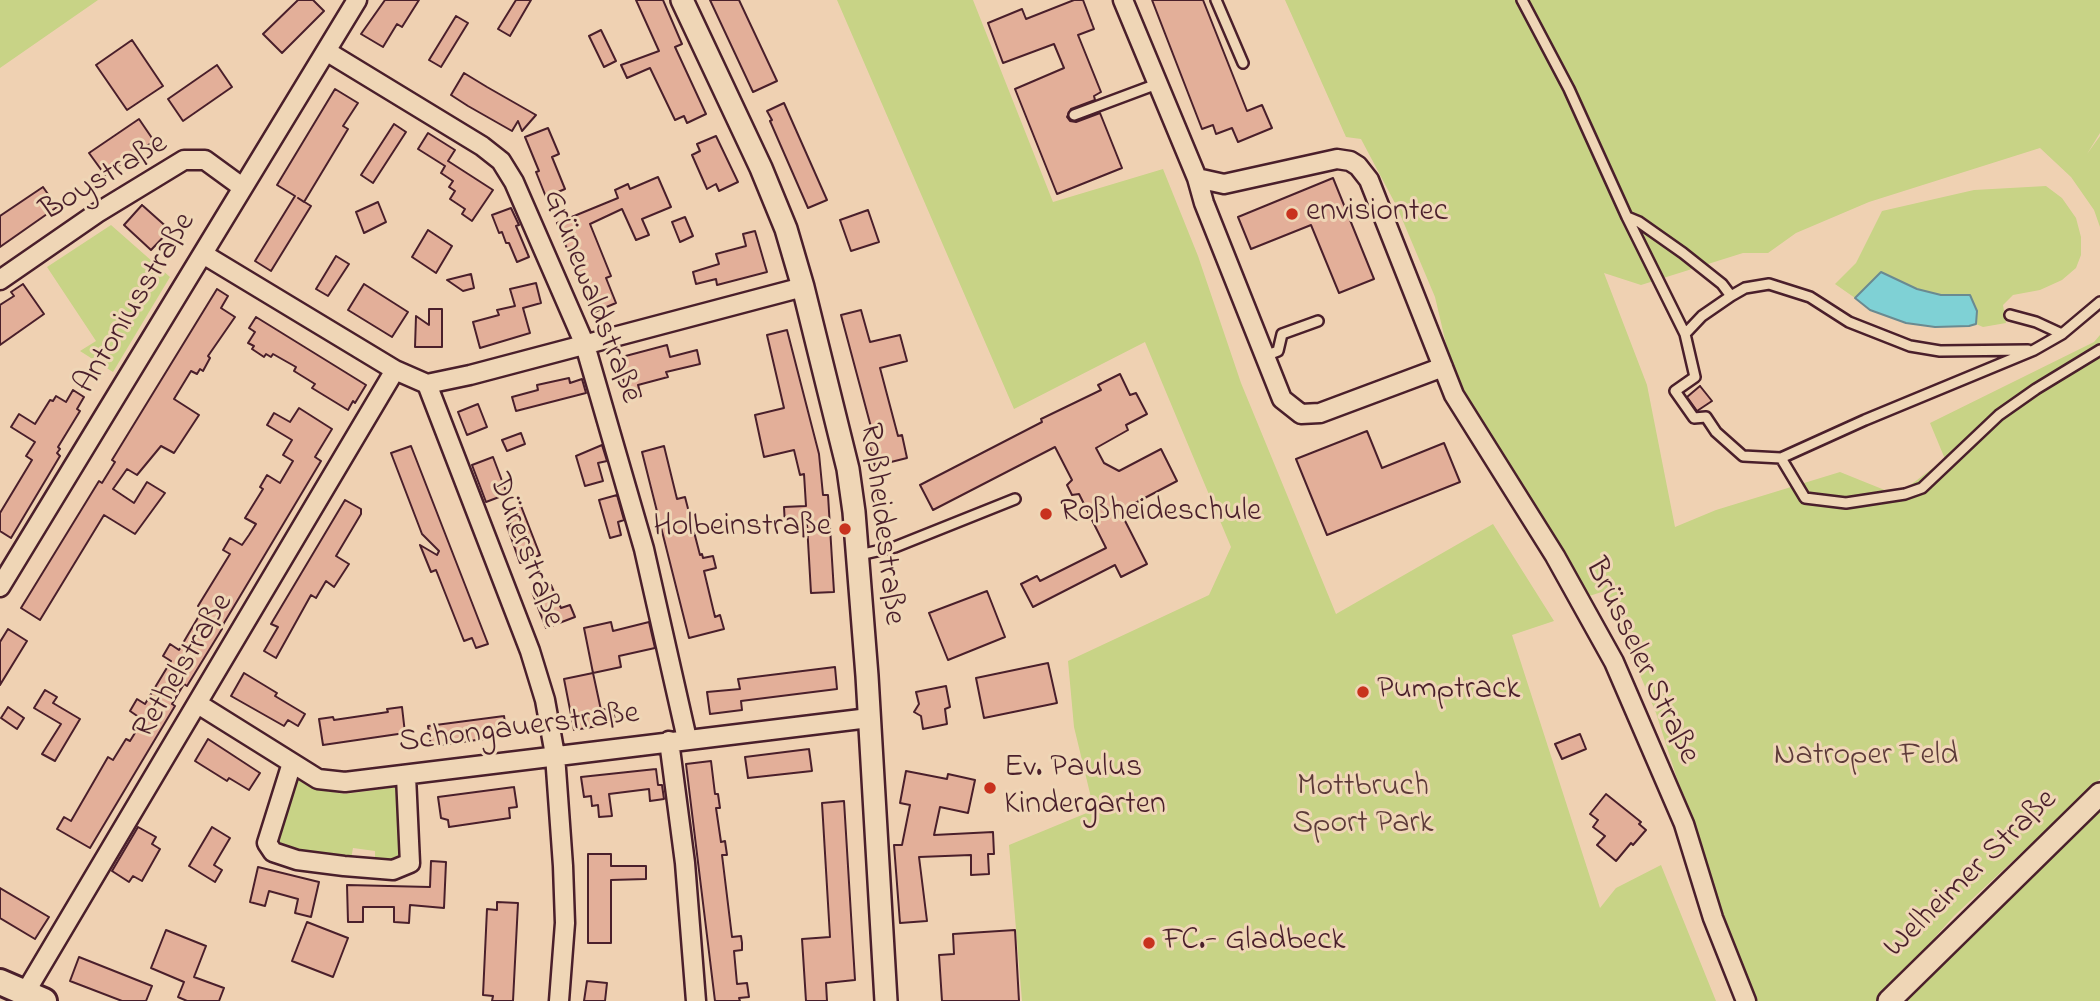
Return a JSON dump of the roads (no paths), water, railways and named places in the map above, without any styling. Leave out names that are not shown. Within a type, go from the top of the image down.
[{"type":"main road","points":[[0,982],[30,998]]},
{"type":"street","points":[[326,51],[357,0]]},
{"type":"street","name":"Roßheidestraße","points":[[682,0],[761,168],[786,229],[848,469],[858,555],[886,1001]]},
{"type":"street","points":[[1123,0],[1197,178],[1204,203],[1282,399],[1301,414],[1320,413],[1443,368]]},
{"type":"street","name":"Antoniusstraße","points":[[0,587],[326,51]]},
{"type":"street","name":"Grünewaldstraße","points":[[326,51],[482,146],[501,161],[514,182],[584,345],[644,549],[678,740],[696,1001]]},
{"type":"street","name":"Brüsseler Straße","points":[[1197,178],[1224,184],[1337,159],[1358,166],[1369,180],[1454,395],[1555,556],[1614,662],[1684,824],[1713,918],[1746,1001]]},
{"type":"street","name":"Boystraße","points":[[0,280],[97,213],[184,160],[205,160],[242,187]]},
{"type":"street","points":[[203,254],[395,370],[427,384],[803,287]]},
{"type":"street","name":"Rethelstraße","points":[[30,998],[198,704],[395,370]]},
{"type":"street","name":"Dürerstraße","points":[[427,384],[530,651],[545,700],[555,755],[565,923],[559,1001]]},
{"type":"street","name":"Schongauerstraße","points":[[198,704],[318,779],[345,782],[869,718]]},
{"type":"street","points":[[292,763],[267,844],[273,852],[297,860],[344,866],[393,870],[410,863],[406,776]]},
{"type":"street","name":"Welheimer Straße","points":[[1889,1001],[2100,794]]},
{"type":"lane","points":[[1216,0],[1243,63]]},
{"type":"lane","points":[[1522,0],[1569,89],[1627,217],[1685,334],[1695,377],[1675,391],[1694,418],[1706,417],[1716,432],[1743,457],[1781,458],[2034,350],[2062,334],[2100,302]]},
{"type":"lane","points":[[1074,115],[1157,84]]},
{"type":"lane","points":[[1627,217],[1639,222],[1683,253],[1722,284],[1731,296]]},
{"type":"lane","points":[[1685,334],[1702,316],[1731,296],[1745,288],[1769,284],[1810,297],[1849,321],[1910,346],[1951,351],[2034,350]]},
{"type":"lane","points":[[2010,315],[2036,322],[2062,334]]},
{"type":"lane","points":[[1265,356],[1278,351],[1282,334],[1318,321]]},
{"type":"lane","points":[[1781,458],[1805,498],[1846,503],[1905,494],[1922,488],[1999,415],[2100,350]]},
{"type":"lane","points":[[858,555],[895,547],[1015,499]]},
{"type":"water","points":[[1881,272],[1917,289],[1941,295],[1970,295],[1977,311],[1976,324],[1935,327],[1906,323],[1870,310],[1855,298]]},
{"type":"place","name":"envisiontec","points":[[1292,214]]},
{"type":"place","name":"Roßheideschule","points":[[1046,514]]},
{"type":"place","name":"Holbeinstraße","points":[[845,529]]},
{"type":"place","name":"Pumptrack","points":[[1363,692]]},
{"type":"place","name":"Ev. Paulus Kindergarten","points":[[990,788]]},
{"type":"place","name":"FC.- Gladbeck","points":[[1149,943]]},
{"type":"park label","name":"Natroper Feld","points":[[1866,758]]},
{"type":"park label","name":"Mottbruch Sport Park","points":[[1363,808]]}]
